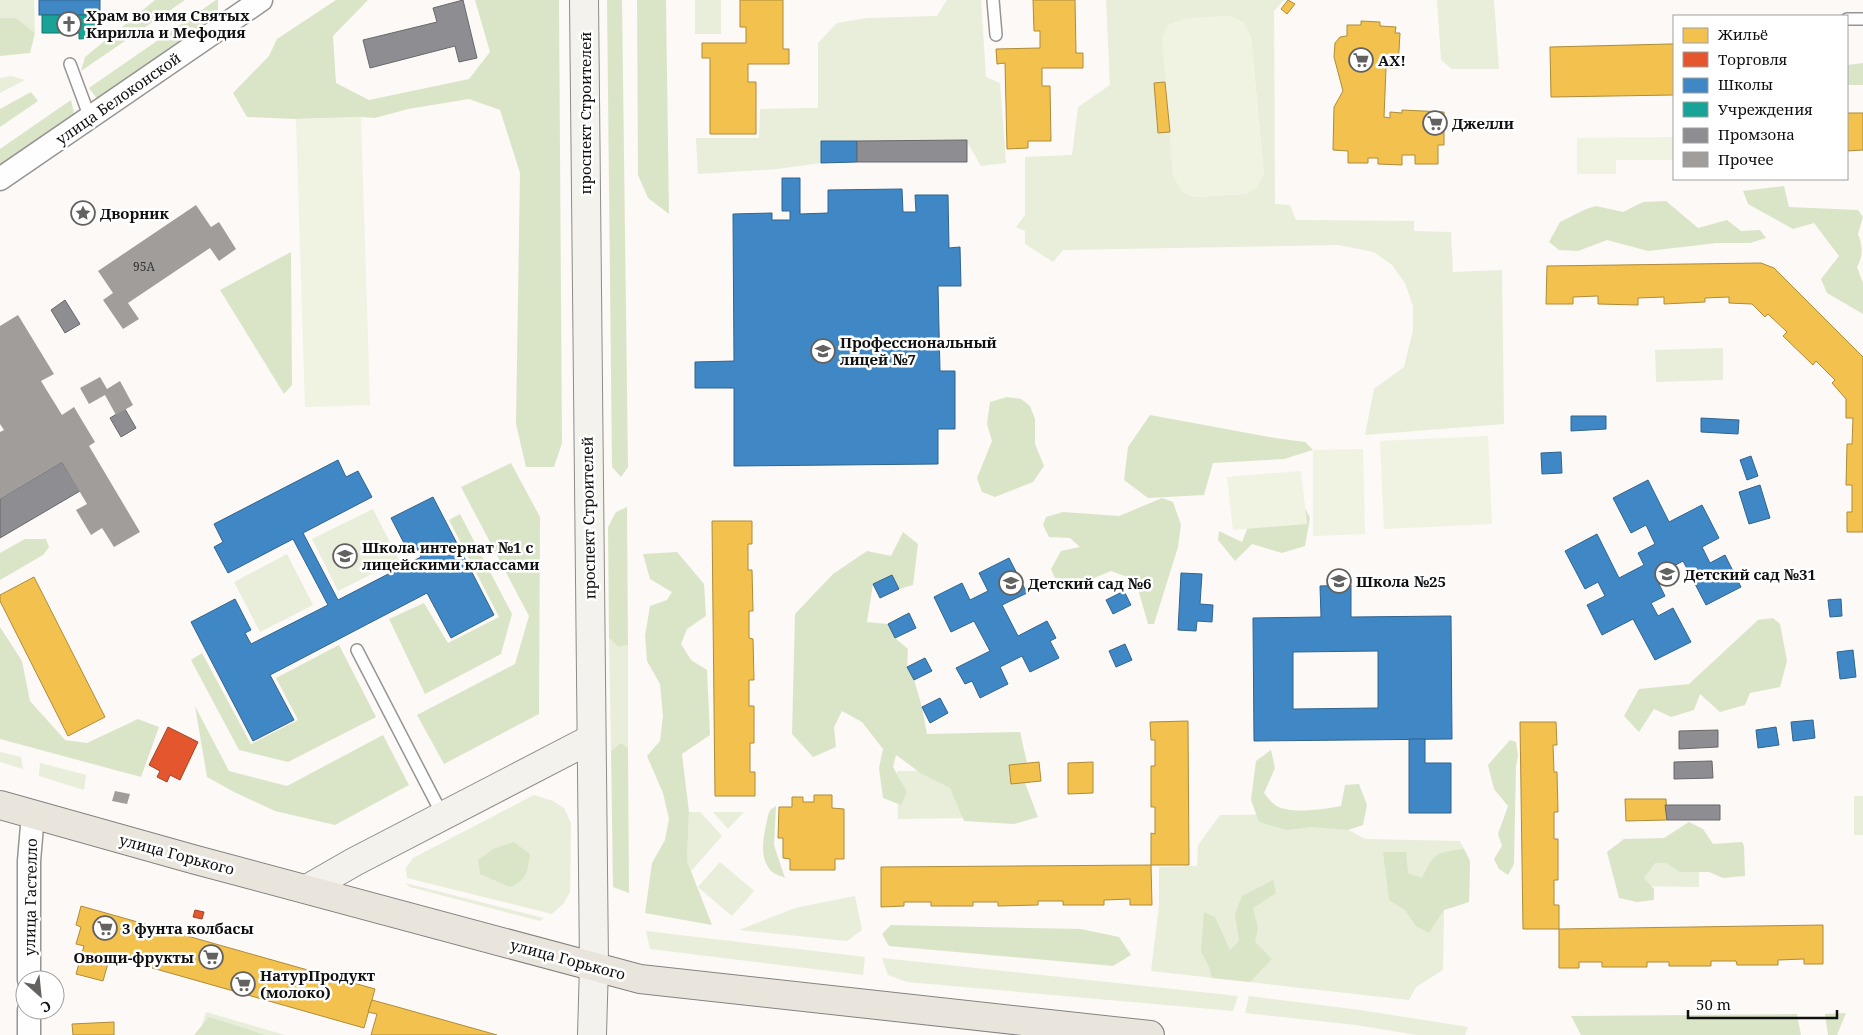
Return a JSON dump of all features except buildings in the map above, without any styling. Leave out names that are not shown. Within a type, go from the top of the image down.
[{"type":"main road","name":"проспект Строителей","points":[[584,0],[594,965],[592,1035]]},
{"type":"main road","points":[[307,890],[354,862],[591,739]]},
{"type":"main road","name":"улица Горького","points":[[0,805],[640,979],[1150,1035]]},
{"type":"street","name":"улица Белоконской","points":[[0,179],[261,0]]},
{"type":"street","name":"улица Гастелло","points":[[29,970],[29,862],[33,814]]},
{"type":"street","points":[[29,1020],[29,1035]]},
{"type":"lane","points":[[993,0],[996,35]]},
{"type":"lane","points":[[1848,19],[1863,19]]},
{"type":"lane","points":[[70,64],[90,118]]},
{"type":"lane","points":[[358,650],[443,816]]},
{"type":"green space","points":[[0,0],[34,0],[35,33],[16,18],[0,18]]},
{"type":"green space","points":[[155,0],[185,0],[81,71],[85,57]]},
{"type":"green space","points":[[218,0],[218,19],[98,100],[89,88]]},
{"type":"green space","points":[[336,0],[368,0],[333,36],[336,83],[369,100],[469,79],[490,52],[475,0],[559,0],[562,443],[554,467],[526,467],[516,424],[520,173],[500,110],[469,99],[408,109],[375,118],[296,119],[247,117],[233,93],[269,56],[277,39]]},
{"type":"green space","points":[[607,0],[622,0],[628,467],[621,477],[612,467]]},
{"type":"green space","points":[[637,0],[666,0],[669,214],[648,198],[638,175]]},
{"type":"green space","points":[[695,0],[721,0],[721,34],[695,34]]},
{"type":"green space","points":[[947,0],[981,0],[986,77],[1000,83],[1006,163],[981,166],[966,140],[821,141],[821,163],[777,169],[698,174],[696,138],[759,138],[760,109],[818,108],[818,43],[837,23],[867,18],[937,16]]},
{"type":"green space","points":[[1106,0],[1284,0],[1274,11],[1275,204],[1290,205],[1296,220],[1414,221],[1414,231],[1451,232],[1453,272],[1502,270],[1504,424],[1365,435],[1374,389],[1404,367],[1413,330],[1413,306],[1405,283],[1392,265],[1374,252],[1338,245],[1063,250],[1053,262],[1025,244],[1025,231],[1016,227],[1025,215],[1025,157],[1072,155],[1078,107],[1110,85]],"holes":[[[1230,16],[1243,22],[1251,38],[1264,175],[1246,194],[1195,197],[1183,192],[1173,176],[1170,132],[1155,83],[1165,82],[1184,19]]]},
{"type":"green space","points":[[1437,0],[1494,0],[1499,69],[1452,69],[1441,60]]},
{"type":"green space","points":[[1230,16],[1243,22],[1251,38],[1264,175],[1256,188],[1246,194],[1195,197],[1183,192],[1173,176],[1162,37],[1168,25],[1184,19]]},
{"type":"green space","points":[[0,18],[16,18],[35,33],[30,53],[0,56]]},
{"type":"green space","points":[[1863,63],[1863,85],[1848,85],[1848,65]]},
{"type":"green space","points":[[11,76],[25,80],[0,93],[0,78]]},
{"type":"green space","points":[[31,92],[38,101],[0,127],[0,109]]},
{"type":"green space","points":[[71,100],[75,117],[0,169],[0,149]]},
{"type":"green space","points":[[361,117],[370,405],[305,407],[296,119]]},
{"type":"green space","points":[[1673,137],[1673,160],[1616,160],[1616,174],[1577,174],[1577,138]]},
{"type":"green space","points":[[1784,186],[1789,207],[1858,210],[1863,217],[1858,234],[1862,251],[1857,267],[1863,283],[1863,314],[1827,293],[1821,279],[1839,256],[1814,223],[1793,229],[1748,204],[1743,191]]},
{"type":"green space","points":[[1666,201],[1698,228],[1727,220],[1741,231],[1760,230],[1766,238],[1750,243],[1717,243],[1648,251],[1607,240],[1578,251],[1559,250],[1549,242],[1560,222],[1586,209],[1596,206],[1623,212],[1643,202]]},
{"type":"green space","points":[[291,252],[292,385],[284,394],[220,290]]},
{"type":"green space","points":[[1723,348],[1723,380],[1656,382],[1655,350]]},
{"type":"green space","points":[[1007,397],[1021,399],[1030,406],[1035,419],[1035,444],[1044,466],[1033,482],[995,497],[982,492],[977,478],[992,441],[987,424],[990,402]]},
{"type":"green space","points":[[1150,415],[1305,442],[1313,450],[1284,459],[1213,463],[1204,495],[1148,498],[1124,480],[1128,447]]},
{"type":"green space","points":[[1488,436],[1492,524],[1384,529],[1380,441]]},
{"type":"green space","points":[[1363,449],[1365,534],[1313,536],[1313,450]]},
{"type":"green space","points":[[511,463],[540,517],[539,714],[444,764],[417,715],[515,664],[529,616],[461,487]]},
{"type":"green space","points":[[1301,471],[1307,524],[1233,530],[1227,477]]},
{"type":"green space","points":[[1162,498],[1173,502],[1181,525],[1178,547],[1154,624],[1148,624],[1136,582],[1130,578],[1111,571],[1087,581],[1055,578],[1051,569],[1061,551],[1080,547],[1070,538],[1049,537],[1043,525],[1046,517],[1063,512],[1119,516]]},
{"type":"green space","points":[[1303,504],[1310,518],[1305,546],[1282,553],[1252,544],[1235,561],[1218,540],[1219,531],[1242,542],[1251,519]]},
{"type":"green space","points":[[627,507],[628,645],[618,647],[609,638],[608,527],[616,512]]},
{"type":"green space","points":[[373,509],[399,560],[338,591],[312,539]]},
{"type":"green space","points":[[460,514],[512,614],[501,654],[425,694],[389,619],[424,603],[448,643],[499,617],[449,520]]},
{"type":"green space","points":[[903,532],[918,544],[913,585],[899,589],[873,584],[867,622],[888,624],[895,638],[908,649],[907,667],[914,680],[927,734],[1020,732],[1027,763],[1009,765],[1011,783],[1025,783],[1038,817],[1014,824],[964,821],[950,788],[922,774],[896,755],[893,767],[907,792],[901,805],[883,798],[879,768],[883,749],[862,722],[842,711],[834,727],[836,747],[813,757],[792,734],[795,614],[833,574],[867,551],[891,556]]},
{"type":"green space","points":[[25,539],[46,539],[49,547],[43,555],[0,580],[0,553]]},
{"type":"green space","points":[[677,552],[704,584],[706,616],[687,629],[681,644],[691,660],[707,670],[710,735],[682,754],[689,812],[687,861],[712,925],[645,913],[652,863],[665,840],[669,819],[663,793],[647,756],[660,741],[663,716],[660,684],[647,661],[645,636],[650,606],[667,600],[672,592],[650,579],[643,554]]},
{"type":"green space","points":[[287,554],[313,605],[260,632],[234,582]]},
{"type":"green space","points":[[1773,618],[1780,624],[1787,661],[1780,687],[1750,693],[1745,705],[1720,712],[1700,694],[1694,710],[1671,717],[1654,709],[1639,732],[1624,716],[1639,689],[1689,684],[1758,620]]},
{"type":"green space","points":[[0,627],[22,661],[30,701],[65,740],[87,743],[138,719],[159,727],[141,777],[0,739]]},
{"type":"green space","points":[[609,638],[618,647],[628,645],[628,748],[621,743],[611,751]]},
{"type":"green space","points":[[339,645],[376,717],[288,762],[239,750],[191,660],[202,653],[251,744],[298,720],[276,678]]},
{"type":"green space","points":[[195,706],[229,771],[287,786],[383,735],[409,785],[335,825],[275,811],[207,777]]},
{"type":"green space","points":[[1510,740],[1516,742],[1518,755],[1516,767],[1514,864],[1508,875],[1499,869],[1494,859],[1502,846],[1498,834],[1508,806],[1494,789],[1488,765]]},
{"type":"green space","points":[[621,743],[628,748],[629,893],[613,887],[611,751]]},
{"type":"green space","points":[[1271,750],[1275,768],[1264,793],[1274,804],[1281,808],[1298,811],[1341,806],[1345,785],[1359,784],[1367,805],[1363,825],[1348,830],[1312,827],[1286,830],[1259,822],[1251,800],[1256,761]]},
{"type":"green space","points":[[0,752],[21,757],[23,769],[0,762]]},
{"type":"green space","points":[[40,763],[86,775],[84,790],[39,776]]},
{"type":"green space","points":[[976,770],[977,818],[898,819],[897,771]]},
{"type":"green space","points":[[534,795],[553,801],[564,808],[571,823],[570,892],[564,903],[552,914],[407,878],[406,868],[413,858]]},
{"type":"green space","points":[[1854,796],[1863,796],[1863,835],[1854,835]]},
{"type":"green space","points":[[776,806],[774,845],[785,878],[771,871],[764,858],[763,851],[768,815],[770,810]]},
{"type":"green space","points":[[689,812],[700,812],[722,836],[691,871],[687,861]]},
{"type":"green space","points":[[713,812],[744,812],[728,829]]},
{"type":"green space","points":[[1320,814],[1365,839],[1460,841],[1470,861],[1469,902],[1444,910],[1443,970],[1416,987],[1409,1000],[1151,971],[1159,906],[1159,867],[1197,866],[1198,845],[1220,815]]},
{"type":"green space","points":[[1689,822],[1703,829],[1713,844],[1742,842],[1744,846],[1745,876],[1723,878],[1709,872],[1680,872],[1666,863],[1655,863],[1644,878],[1654,889],[1654,900],[1637,902],[1619,898],[1607,852],[1624,839],[1664,838]]},
{"type":"green space","points":[[514,842],[530,854],[526,874],[520,882],[510,887],[480,874],[478,860],[493,849]]},
{"type":"green space","points":[[1464,849],[1470,861],[1469,902],[1444,910],[1429,933],[1416,926],[1405,910],[1389,900],[1383,852],[1406,852],[1408,873],[1422,878],[1433,858],[1437,855]]},
{"type":"green space","points":[[1626,849],[1699,850],[1699,887],[1626,886]]},
{"type":"green space","points":[[720,862],[754,891],[732,916],[698,887]]},
{"type":"green space","points":[[1273,880],[1276,893],[1253,908],[1258,928],[1255,942],[1272,959],[1250,982],[1212,978],[1201,951],[1204,912],[1215,917],[1230,950],[1239,941],[1235,914],[1242,896]]},
{"type":"green space","points":[[405,883],[544,918],[540,921],[410,887]]},
{"type":"green space","points":[[855,896],[862,930],[847,941],[739,930],[795,908]]},
{"type":"green space","points":[[891,925],[1081,929],[1119,937],[1131,955],[1113,966],[889,946],[882,934]]},
{"type":"green space","points":[[646,931],[865,957],[863,975],[650,949]]},
{"type":"green space","points":[[882,958],[1238,996],[1233,1011],[907,982],[888,975]]},
{"type":"green space","points":[[1249,996],[1360,1010],[1468,1027],[1465,1035],[1417,1035],[1356,1025],[1245,1013]]},
{"type":"green space","points":[[206,1012],[285,1035],[199,1035]]},
{"type":"green space","points":[[1846,1013],[1837,1035],[1828,1035],[1825,1014]]},
{"type":"green space","points":[[1797,1014],[1801,1035],[1581,1035],[1571,1016]]},
{"type":"green space","points":[[209,1017],[265,1035],[194,1035]]},
{"type":"place","name":"Храм во имя Святых Кирилла и Мефодия","points":[[69,24]]},
{"type":"place","name":"АХ!","points":[[1361,60]]},
{"type":"place","name":"Джелли","points":[[1435,123]]},
{"type":"place","name":"Дворник","points":[[83,213]]},
{"type":"place","name":"Профессиональный лицей №7","points":[[823,351]]},
{"type":"place","name":"Школа интернат №1 с лицейскими классами","points":[[345,556]]},
{"type":"place","name":"Детский сад №31","points":[[1667,574]]},
{"type":"place","name":"Школа №25","points":[[1339,581]]},
{"type":"place","name":"Детский сад №6","points":[[1011,583]]},
{"type":"place","name":"3 фунта колбасы","points":[[105,928]]},
{"type":"place","name":"Овощи-фрукты","points":[[211,957]]},
{"type":"place","name":"НатурПродукт (молоко)","points":[[243,984]]}]
